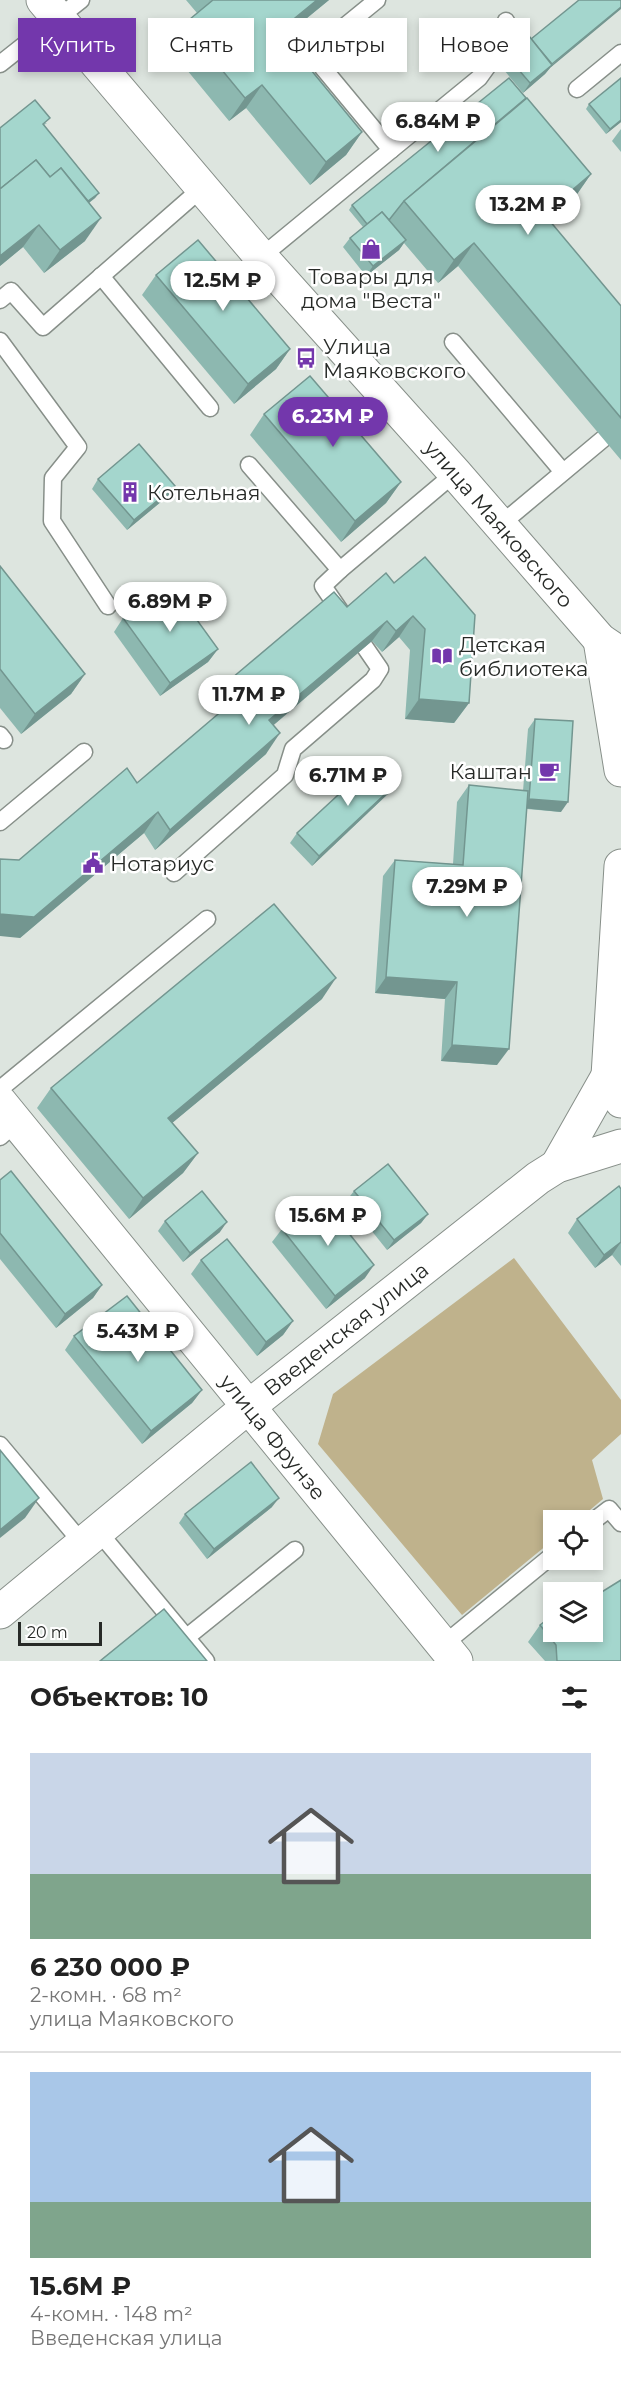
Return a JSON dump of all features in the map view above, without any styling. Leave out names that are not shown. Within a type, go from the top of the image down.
[{"type":"street","name":"улица Маяковского","points":[[61,6],[202,188],[261,258],[611,647],[621,770]]},
{"type":"street","points":[[614,1089],[621,866]]},
{"type":"street","name":"Введенская улица","points":[[0,1612],[248,1407],[557,1166],[614,1089]]},
{"type":"street","name":"улица Фрунзе","points":[[6,1120],[248,1407],[449,1653]]},
{"type":"street","name":"Введенская улица","points":[[557,1166],[621,1146]]},
{"type":"lane","points":[[377,0],[323,44],[318,56],[323,68],[391,150]]},
{"type":"lane","points":[[0,64],[61,6]]},
{"type":"lane","points":[[578,89],[621,53]]},
{"type":"lane","points":[[261,258],[479,78],[483,72]]},
{"type":"lane","points":[[0,300],[11,291],[43,327],[202,188]]},
{"type":"lane","points":[[101,276],[210,408]]},
{"type":"lane","points":[[0,340],[78,447],[53,478],[52,521],[108,606]]},
{"type":"lane","points":[[453,342],[563,472]]},
{"type":"lane","points":[[500,525],[603,439]]},
{"type":"lane","points":[[249,465],[340,570]]},
{"type":"lane","points":[[174,873],[285,775],[293,749],[373,680],[380,669],[323,586],[456,473]]},
{"type":"lane","points":[[0,822],[84,752]]},
{"type":"lane","points":[[0,1089],[207,919]]},
{"type":"lane","points":[[0,1445],[187,1637],[206,1661]]},
{"type":"lane","points":[[603,1514],[609,1509],[621,1523]]},
{"type":"lane","points":[[187,1637],[295,1550]]},
{"type":"lane","points":[[449,1653],[543,1564]]},
{"type":"shaded area","points":[[514,1258],[621,1400],[621,1434],[592,1460],[603,1499],[590,1510],[543,1510],[543,1548],[462,1615],[318,1444],[333,1394]]},
{"type":"building","points":[[213,0],[317,0],[295,18],[266,18],[266,72],[313,72],[362,132],[326,162],[262,85],[245,98],[224,72],[254,72],[254,18],[191,18]]},
{"type":"building","points":[[579,0],[621,0],[621,7],[552,64],[531,39]]},
{"type":"building","points":[[530,37],[552,65],[530,83],[521,72],[530,72]]},
{"type":"building","points":[[509,78],[526,98],[404,201],[389,220],[382,212],[367,224],[352,205]]},
{"type":"building","points":[[621,78],[621,120],[610,129],[589,104]]},
{"type":"building","points":[[527,98],[591,174],[544,214],[621,306],[621,418],[474,243],[454,260],[404,201]]},
{"type":"building","points":[[35,100],[50,118],[43,124],[99,193],[88,201],[61,168],[50,177],[36,160],[0,189],[0,128]]},
{"type":"building","points":[[36,160],[50,177],[61,168],[101,218],[60,250],[39,225],[0,256],[0,189]]},
{"type":"building","name":"Товары для дома \"Веста\"","points":[[382,212],[406,240],[373,266],[350,238]]},
{"type":"building","points":[[198,240],[290,349],[248,384],[156,275]]},
{"type":"building","points":[[310,376],[401,482],[355,521],[264,414]]},
{"type":"building","name":"Котельная","points":[[139,444],[175,486],[134,520],[98,479]]},
{"type":"building","points":[[425,557],[475,615],[469,703],[419,699],[425,629],[413,616],[396,631],[387,621],[269,720],[280,733],[170,830],[158,812],[34,917],[0,914],[0,859],[19,860],[127,768],[137,783],[244,692],[232,678],[334,592],[347,607],[386,573],[394,583]]},
{"type":"building","points":[[0,566],[85,674],[35,714],[0,669]]},
{"type":"building","points":[[171,584],[218,649],[170,683],[123,618]]},
{"type":"building","points":[[535,719],[573,721],[568,802],[529,799]]},
{"type":"building","points":[[378,758],[399,781],[319,856],[297,833]]},
{"type":"building","points":[[469,785],[528,791],[509,1049],[452,1045],[457,982],[386,977],[395,860],[463,865]]},
{"type":"building","points":[[274,904],[336,978],[168,1118],[198,1153],[143,1198],[51,1088]]},
{"type":"building","points":[[388,1164],[428,1214],[394,1240],[354,1191]]},
{"type":"building","points":[[11,1171],[102,1285],[65,1314],[0,1233],[0,1180]]},
{"type":"building","points":[[619,1186],[621,1189],[621,1242],[604,1255],[577,1219]]},
{"type":"building","points":[[202,1191],[227,1222],[190,1253],[165,1221]]},
{"type":"building","points":[[321,1198],[374,1265],[335,1296],[282,1229]]},
{"type":"building","points":[[227,1239],[293,1321],[266,1342],[201,1260]]},
{"type":"building","points":[[127,1296],[202,1390],[151,1431],[74,1336]]},
{"type":"building","points":[[0,1450],[39,1498],[0,1530]]},
{"type":"building","points":[[251,1462],[279,1498],[214,1549],[185,1514]]},
{"type":"building","points":[[621,1580],[621,1661],[557,1661],[556,1645],[554,1642],[603,1642],[603,1591]]},
{"type":"building","points":[[164,1609],[207,1661],[100,1661]]},
{"type":"place","name":"Товары для дома \"Веста\"","points":[[371,249]]},
{"type":"place","name":"Улица Маяковского","points":[[306,358]]},
{"type":"place","name":"Котельная","points":[[130,492]]},
{"type":"place","name":"Детская библиотека","points":[[442,656]]},
{"type":"place","name":"Каштан","points":[[549,771]]},
{"type":"place","name":"Нотариус","points":[[93,863]]}]
